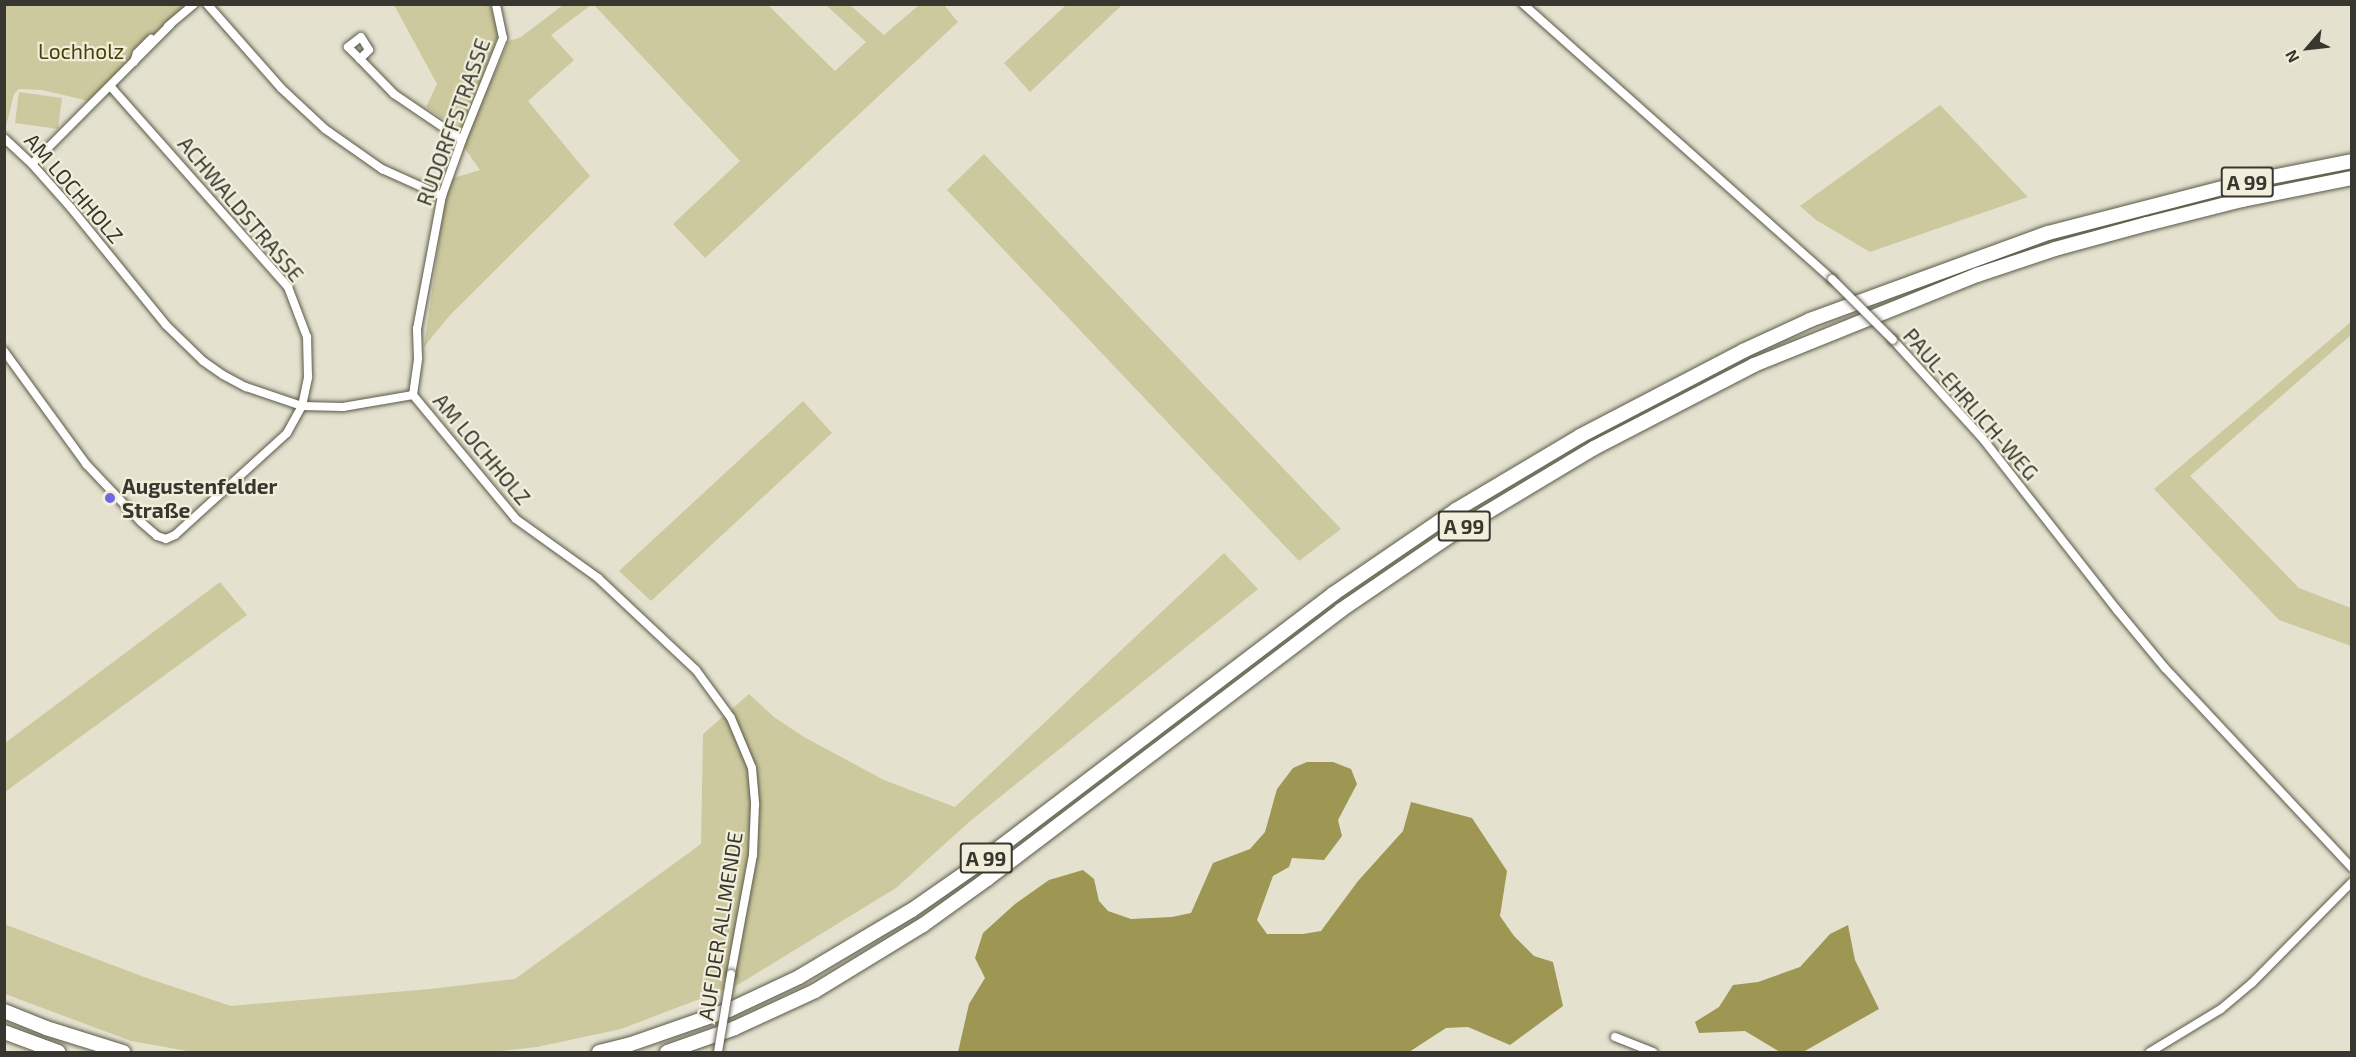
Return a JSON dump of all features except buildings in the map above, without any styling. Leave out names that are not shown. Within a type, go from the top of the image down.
[{"type":"highway","name":"A 99","points":[[598,1053],[729,1010],[799,977],[912,910],[984,859],[1333,594],[1456,510],[1580,435],[1743,351],[1842,307],[2048,233],[2241,183],[2352,160]]},
{"type":"highway","name":"A 99","points":[[667,1053],[735,1028],[815,991],[923,925],[996,873],[1341,610],[1461,528],[1593,448],[1754,365],[1977,275],[2055,249],[2168,219],[2242,200],[2352,178]]},
{"type":"highway","points":[[4,1011],[46,1028],[123,1053]]},
{"type":"highway","points":[[4,1032],[58,1053]]},
{"type":"street","points":[[32,164],[134,64],[137,52],[159,30],[170,25],[194,4]]},
{"type":"street","points":[[207,4],[280,88],[325,129],[382,169],[442,196]]},
{"type":"street","name":"RUDORFFSTRASSE","points":[[413,395],[418,358],[417,329],[442,196],[462,140],[500,50],[504,28],[496,4]]},
{"type":"street","name":"PAUL-EHRLICH-WEG","points":[[1523,4],[1832,279],[1893,340],[1983,439],[2116,610],[2165,668],[2352,868]]},
{"type":"street","points":[[360,59],[394,94],[462,140]]},
{"type":"street","name":"ACHWALDSTRASSE","points":[[111,87],[288,287],[307,337],[308,377],[302,406]]},
{"type":"street","name":"AM LOCHHOLZ","points":[[4,138],[32,164],[186,346],[203,361],[246,387],[302,406],[343,407],[413,395],[516,519],[598,578],[696,670],[731,718],[740,738],[752,768],[755,805]]},
{"type":"street","points":[[4,351],[86,464],[141,522],[157,536],[166,538],[175,535],[286,433],[302,406]]},
{"type":"street","name":"AUF DER ALLMENDE","points":[[718,1053],[753,855],[755,805]]},
{"type":"street","points":[[2150,1053],[2221,1009],[2352,882]]},
{"type":"street","points":[[1615,1037],[1653,1053]]},
{"type":"green space","points":[[1067,4],[1122,5],[1030,92],[1004,63]]},
{"type":"green space","name":"Lochholz","points":[[4,5],[190,5],[93,102],[42,90],[19,89],[14,94],[5,130]]},
{"type":"green space","points":[[394,5],[490,5],[499,33],[462,131],[426,107],[437,84]]},
{"type":"green space","points":[[563,5],[591,5],[551,35],[574,60],[528,101],[590,176],[450,315],[424,347],[444,207],[440,182],[480,170],[463,146],[509,41],[521,37]]},
{"type":"green space","points":[[594,5],[768,5],[835,71],[866,42],[826,5],[850,5],[884,35],[919,5],[944,5],[958,22],[705,258],[673,224],[740,161]]},
{"type":"green space","points":[[19,92],[62,98],[58,129],[15,123]]},
{"type":"green space","points":[[1940,105],[2028,197],[1870,252],[1816,220],[1800,206]]},
{"type":"green space","points":[[984,154],[1341,529],[1299,561],[947,190]]},
{"type":"green space","points":[[2351,322],[2351,335],[2190,476],[2299,588],[2351,608],[2351,646],[2279,620],[2154,489]]},
{"type":"green space","points":[[803,401],[832,433],[651,601],[619,571]]},
{"type":"green space","points":[[1224,553],[1258,589],[969,822],[896,888],[739,984],[621,1029],[537,1047],[493,1052],[193,1052],[131,1041],[5,994],[4,924],[144,977],[231,1006],[430,989],[515,979],[701,844],[703,734],[749,694],[774,717],[804,737],[884,780],[955,807]]},
{"type":"green space","points":[[220,582],[247,615],[5,792],[5,743]]},
{"type":"shaded area","points":[[1307,762],[1333,762],[1351,769],[1357,784],[1338,820],[1342,836],[1324,860],[1292,858],[1289,867],[1273,876],[1257,920],[1267,934],[1303,934],[1321,931],[1358,881],[1403,831],[1411,802],[1472,818],[1507,871],[1500,916],[1514,936],[1534,956],[1553,962],[1563,1006],[1510,1045],[1468,1027],[1446,1028],[1409,1052],[958,1052],[969,1004],[985,978],[975,958],[983,933],[1015,904],[1049,880],[1083,870],[1094,879],[1099,901],[1108,911],[1131,919],[1172,917],[1191,913],[1213,863],[1250,849],[1265,832],[1277,789],[1293,768]]},
{"type":"shaded area","points":[[1848,925],[1855,960],[1879,1009],[1803,1052],[1780,1052],[1745,1031],[1699,1033],[1695,1022],[1719,1007],[1733,985],[1758,982],[1800,967],[1830,934]]},
{"type":"place","name":"Augustenfelder Straße","points":[[110,498]]}]
